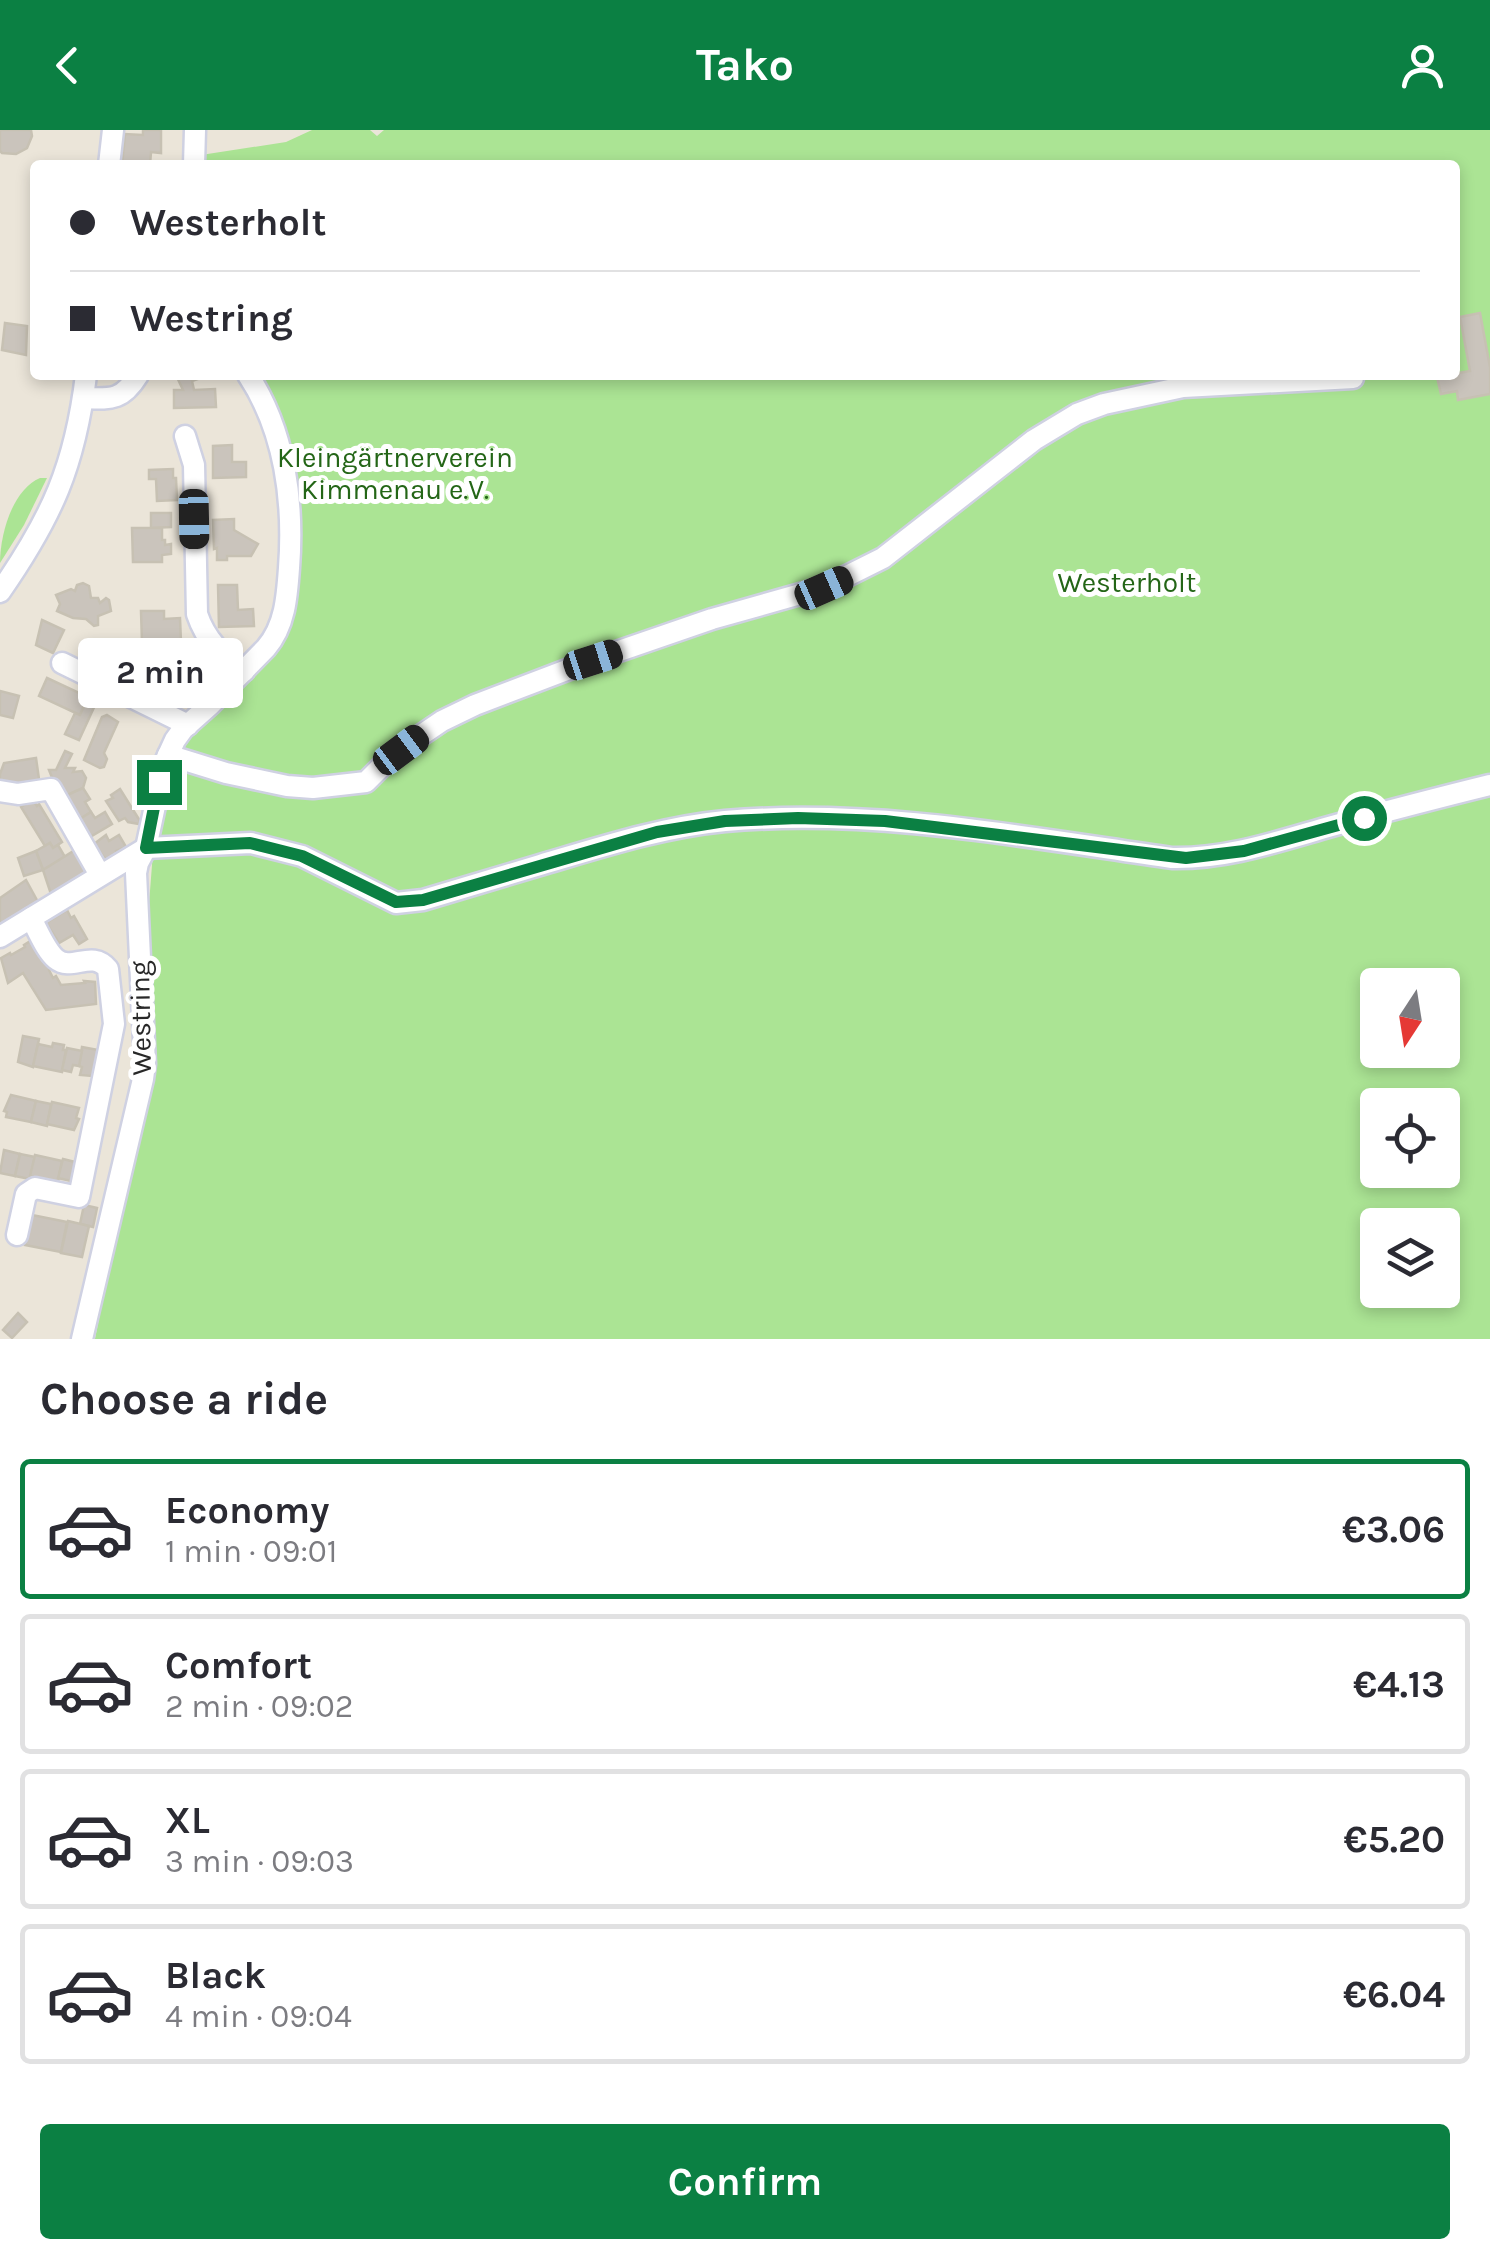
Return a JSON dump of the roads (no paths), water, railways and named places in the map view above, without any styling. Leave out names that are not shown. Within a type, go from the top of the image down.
[{"type":"street","points":[[110,160],[113,130]]},
{"type":"street","points":[[194,130],[194,160]]},
{"type":"street","points":[[0,592],[36,536],[61,486],[74,445],[85,380]]},
{"type":"street","points":[[83,398],[117,397],[135,380]]},
{"type":"street","name":"Westring","points":[[82,1339],[143,1078],[136,874],[146,848],[162,772],[178,735],[244,671],[273,640],[281,625],[290,546],[288,492],[264,400],[251,380]]},
{"type":"street","points":[[168,755],[226,773],[300,787],[366,782],[417,738],[475,705],[712,619],[824,588],[866,568],[913,536],[1034,440],[1077,414],[1104,404],[1183,387],[1314,380]]},
{"type":"street","points":[[185,436],[194,466],[197,614],[211,644],[244,671]]},
{"type":"street","points":[[62,663],[188,725]]},
{"type":"street","points":[[0,937],[146,848],[250,843],[276,848],[302,856],[381,897],[410,902],[657,832],[725,821],[857,818],[1172,858],[1200,858],[1244,851],[1490,786]]},
{"type":"street","points":[[0,791],[18,794],[51,789],[100,876]]},
{"type":"street","points":[[17,1235],[26,1194],[35,1188],[79,1198],[114,1024],[108,970],[102,962],[64,963],[55,959],[31,918]]},
{"type":"park label","name":"Kleingärtnerverein Kimmenau e.V.","points":[[395,473]]},
{"type":"park label","name":"Westerholt","points":[[1127,582]]}]
